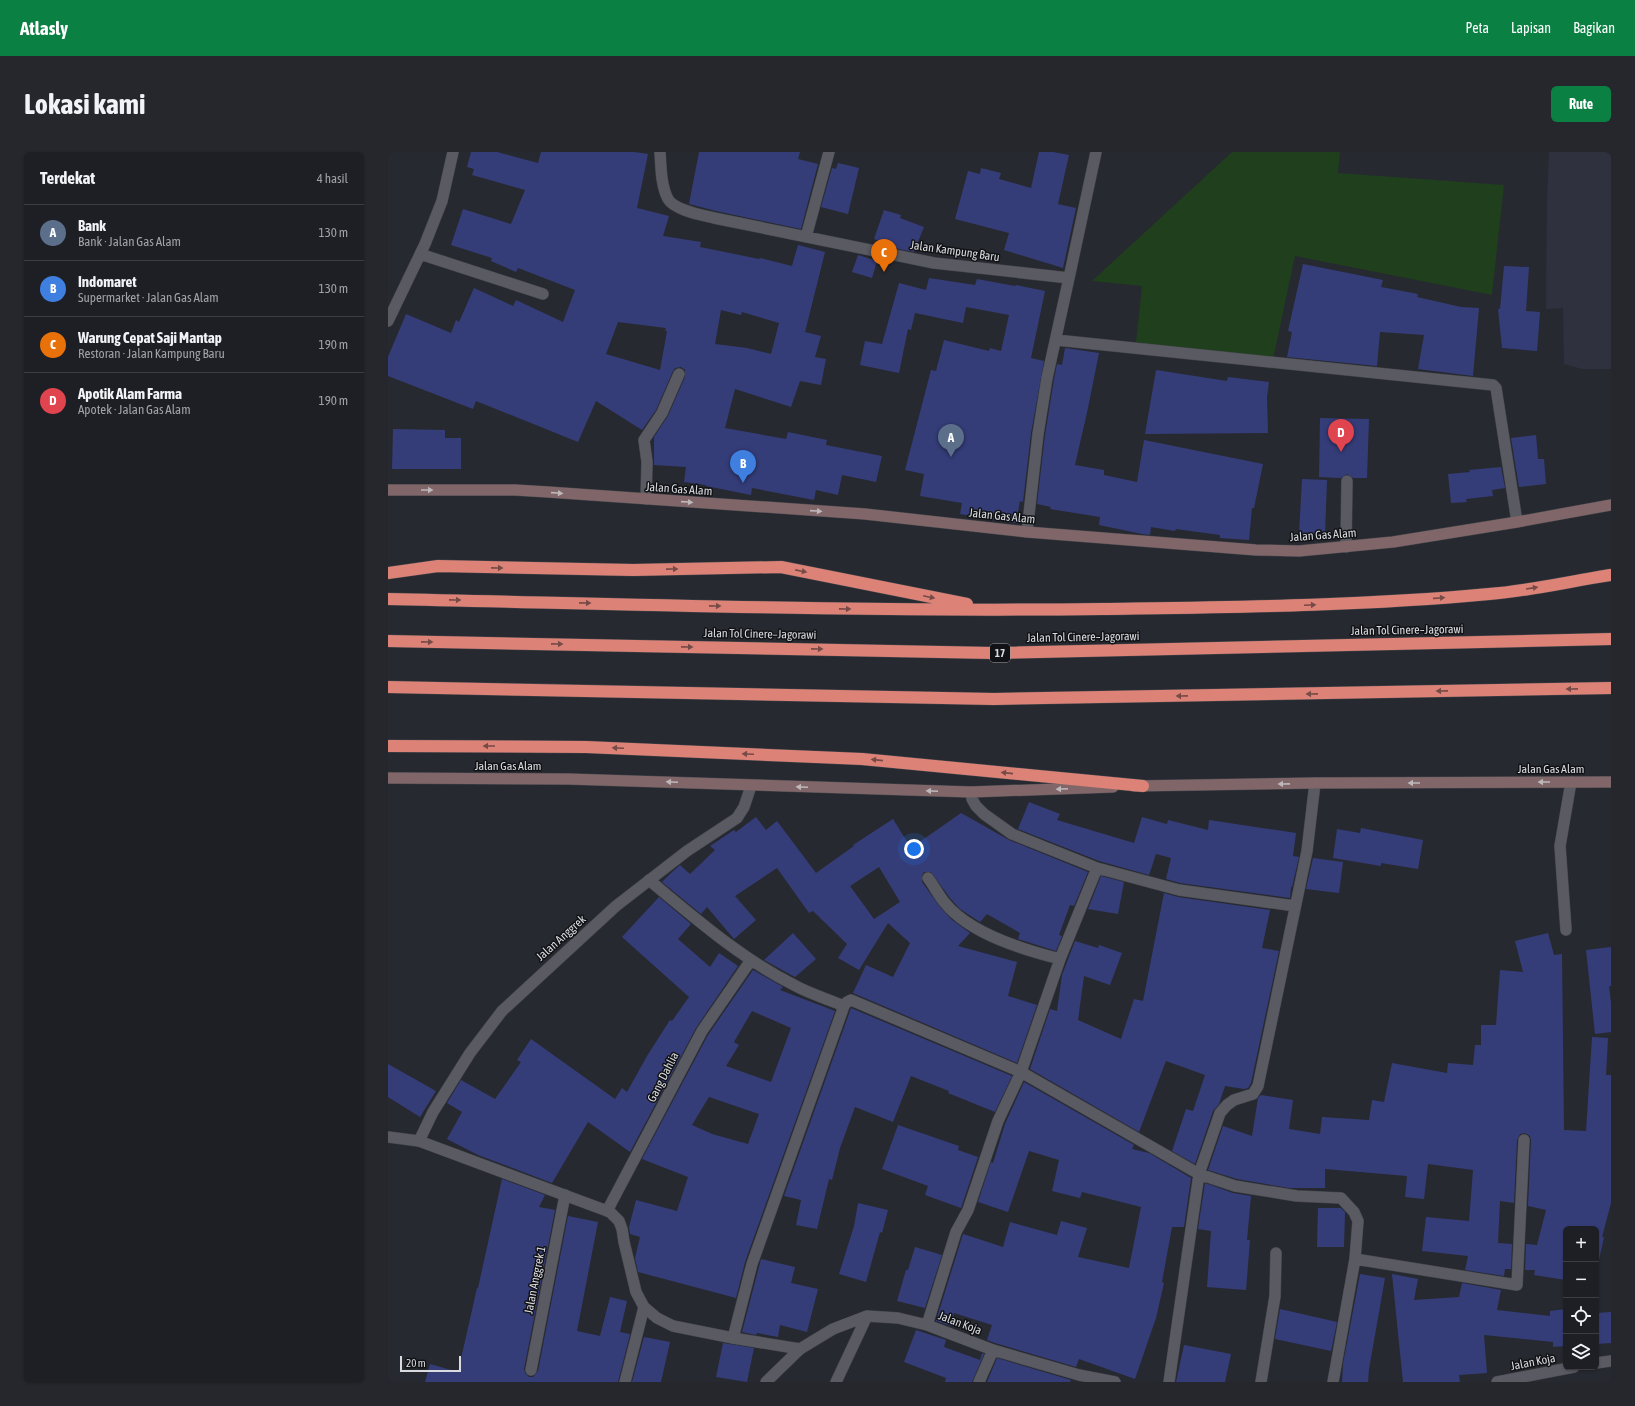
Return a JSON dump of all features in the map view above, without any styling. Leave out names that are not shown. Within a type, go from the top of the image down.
[{"type":"highway","points":[[388,573],[438,566],[633,570],[781,567],[995,610]]},
{"type":"highway","points":[[388,599],[782,608],[995,610],[1271,607],[1373,603],[1493,594],[1611,574]]},
{"type":"highway","name":"Jalan Tol Cinere–Jagorawi","points":[[388,641],[992,653],[1611,639]]},
{"type":"highway","points":[[388,687],[994,699],[1611,688]]},
{"type":"highway","points":[[388,746],[586,747],[862,759],[1143,786]]},
{"type":"main road","name":"Jalan Gas Alam","points":[[388,490],[515,490],[865,514],[1027,532],[1256,550],[1299,551],[1393,542],[1611,505]]},
{"type":"main road","name":"Jalan Gas Alam","points":[[388,778],[568,779],[971,792],[1143,786],[1315,783],[1611,782]]},
{"type":"street","points":[[388,321],[420,254],[442,201],[453,152]]},
{"type":"street","name":"Jalan Kampung Baru","points":[[660,152],[664,184],[668,200],[681,209],[714,218],[934,263],[1069,278]]},
{"type":"street","points":[[806,237],[829,152]]},
{"type":"street","points":[[1027,532],[1038,434],[1047,378],[1096,152]]},
{"type":"street","points":[[420,254],[544,294]]},
{"type":"street","points":[[1056,340],[1493,385],[1496,388],[1517,522]]},
{"type":"street","points":[[646,500],[647,462],[644,440],[662,413],[679,374]]},
{"type":"street","points":[[1346,547],[1347,481]]},
{"type":"street","points":[[1566,930],[1560,846],[1571,782]]},
{"type":"street","points":[[1169,1382],[1199,1174],[1220,1114],[1227,1105],[1234,1100],[1253,1094],[1258,1086],[1307,851],[1315,783]]},
{"type":"street","name":"Jalan Anggrek","points":[[419,1141],[433,1112],[470,1053],[502,1011],[616,906],[687,852],[737,818],[744,807],[751,786]]},
{"type":"street","points":[[971,792],[972,799],[976,806],[984,814],[1012,834],[1097,868],[1179,890],[1295,906]]},
{"type":"street","points":[[927,1325],[956,1232],[968,1210],[998,1120],[1021,1072],[1060,959],[1097,868]]},
{"type":"street","points":[[928,878],[946,904],[968,923],[992,936],[1024,950],[1060,959]]},
{"type":"street","points":[[649,880],[728,944],[751,960],[795,986],[844,1006]]},
{"type":"street","name":"Gang Dahlia","points":[[607,1211],[702,1031],[751,960]]},
{"type":"street","points":[[733,1338],[752,1264],[844,1006],[851,1000],[1021,1072],[1199,1174],[1235,1186],[1289,1195],[1341,1198],[1354,1212],[1358,1221],[1355,1259],[1333,1382]]},
{"type":"street","points":[[388,1137],[419,1141],[607,1211],[619,1221],[622,1229],[636,1292],[644,1307],[657,1318],[673,1326],[800,1349]]},
{"type":"street","points":[[1355,1259],[1517,1286],[1524,1140]]},
{"type":"street","name":"Jalan Anggrek 1","points":[[531,1370],[565,1195]]},
{"type":"street","points":[[1261,1382],[1275,1296],[1276,1253]]},
{"type":"street","points":[[625,1382],[644,1307]]},
{"type":"street","points":[[836,1382],[867,1316]]},
{"type":"street","name":"Jalan Koja","points":[[766,1382],[800,1349],[833,1329],[867,1316],[898,1318],[927,1325],[993,1350],[1078,1379],[1115,1382]]},
{"type":"street","points":[[979,1382],[993,1350]]},
{"type":"street","points":[[1599,1363],[1611,1361]]},
{"type":"street","name":"Jalan Koja","points":[[1497,1382],[1537,1378],[1564,1370]]},
{"type":"shaded area","points":[[1549,152],[1611,152],[1611,369],[1582,369],[1564,364],[1563,308],[1546,309]]},
{"type":"green space","points":[[1232,152],[1340,152],[1338,173],[1504,185],[1492,295],[1295,256],[1271,369],[1136,342],[1142,286],[1092,281]]},
{"type":"building","points":[[471,152],[497,152],[538,163],[541,152],[634,152],[648,154],[637,208],[669,216],[663,236],[701,242],[700,247],[760,258],[792,266],[798,245],[825,252],[805,332],[821,336],[815,357],[826,359],[821,385],[800,381],[791,407],[735,389],[725,428],[786,439],[788,432],[827,440],[826,445],[882,456],[876,482],[842,475],[838,495],[816,490],[814,500],[752,488],[751,495],[706,485],[684,482],[686,467],[654,465],[654,437],[668,416],[685,377],[685,370],[681,367],[675,368],[673,371],[656,410],[642,430],[596,401],[578,442],[476,401],[473,409],[388,376],[388,357],[406,314],[451,333],[456,320],[459,322],[474,288],[513,306],[516,300],[563,322],[575,290],[518,268],[516,272],[491,261],[492,258],[451,245],[463,209],[511,224],[525,190],[472,175],[474,169],[467,167]],"holes":[[[721,310],[741,315],[742,312],[779,323],[771,354],[747,348],[715,344]],[[618,322],[666,328],[665,331],[667,331],[660,370],[606,354]]]},
{"type":"building","points":[[699,152],[800,152],[798,159],[818,164],[801,229],[689,204]]},
{"type":"building","points":[[1039,152],[1053,152],[1069,155],[1058,204],[1076,208],[1063,268],[1004,250],[1009,233],[955,219],[968,171],[980,174],[981,168],[1001,173],[999,179],[1031,188]]},
{"type":"building","points":[[838,163],[859,168],[848,214],[821,207],[832,168],[836,169]]},
{"type":"building","points":[[884,210],[901,215],[900,218],[924,227],[914,252],[899,249],[874,239]]},
{"type":"building","points":[[858,255],[877,261],[872,278],[852,272]]},
{"type":"building","points":[[1303,264],[1383,280],[1381,287],[1418,294],[1417,297],[1461,307],[1479,308],[1473,376],[1418,369],[1424,335],[1380,332],[1377,366],[1287,357],[1292,332],[1288,331]]},
{"type":"building","points":[[1504,266],[1529,267],[1526,311],[1540,312],[1537,351],[1502,348],[1498,309],[1500,309]]},
{"type":"building","points":[[929,278],[975,285],[977,279],[1045,291],[1031,358],[1044,361],[1031,433],[1023,502],[1020,501],[1016,523],[960,514],[962,503],[920,496],[924,474],[905,470],[931,370],[936,371],[944,340],[989,351],[990,348],[1001,351],[1009,315],[966,307],[963,323],[915,313],[911,330],[908,329],[899,373],[860,365],[865,341],[882,344],[899,283],[926,290]]},
{"type":"building","points":[[1065,348],[1099,353],[1075,465],[1104,470],[1104,475],[1137,482],[1144,440],[1263,464],[1254,508],[1252,508],[1249,540],[1220,538],[1220,535],[1176,529],[1175,531],[1151,527],[1150,535],[1142,534],[1099,525],[1100,517],[1050,509],[1051,507],[1037,504],[1045,435],[1054,379],[1057,364],[1062,365]]},
{"type":"building","points":[[1156,370],[1227,381],[1228,377],[1269,382],[1267,397],[1268,433],[1145,434]]},
{"type":"building","points":[[1320,418],[1369,419],[1367,478],[1353,478],[1347,474],[1341,478],[1319,477]]},
{"type":"building","points":[[393,429],[445,430],[445,438],[461,438],[461,469],[392,469]]},
{"type":"building","points":[[1536,435],[1538,459],[1544,459],[1546,484],[1519,487],[1511,438]]},
{"type":"building","points":[[1501,467],[1505,488],[1492,490],[1493,496],[1466,499],[1467,502],[1451,503],[1448,474],[1470,472],[1469,470]]},
{"type":"building","points":[[1302,479],[1327,480],[1325,535],[1299,534]]},
{"type":"building","points":[[1029,802],[1060,814],[1057,820],[1134,843],[1142,817],[1167,824],[1168,820],[1208,830],[1209,820],[1296,833],[1293,856],[1299,857],[1291,887],[1290,898],[1180,883],[1166,879],[1171,858],[1156,854],[1149,875],[1099,861],[1018,829]]},
{"type":"building","points":[[961,813],[1009,840],[1088,872],[1074,906],[1070,905],[1059,935],[1062,936],[1056,951],[1018,939],[1020,933],[987,914],[980,922],[960,909],[931,872],[924,872],[922,875],[922,882],[940,907],[951,919],[970,933],[958,946],[1017,962],[1008,996],[1037,1005],[1017,1063],[853,993],[866,965],[893,977],[910,943],[888,923],[859,970],[838,958],[847,944],[813,911],[809,913],[777,868],[735,896],[756,920],[734,939],[707,907],[701,914],[662,882],[680,865],[690,874],[715,850],[710,846],[734,830],[736,832],[756,817],[766,830],[777,821],[816,873],[854,846],[853,845],[893,819],[911,848]],"holes":[[[879,867],[900,902],[874,919],[850,886]]]},
{"type":"building","points":[[1361,828],[1423,840],[1418,869],[1381,863],[1381,866],[1333,858],[1337,829],[1360,833]]},
{"type":"building","points":[[1313,858],[1343,862],[1339,893],[1306,889]]},
{"type":"building","points":[[1101,876],[1124,882],[1118,914],[1088,909]]},
{"type":"building","points":[[1164,893],[1178,897],[1270,910],[1262,948],[1279,951],[1251,1083],[1248,1088],[1244,1089],[1225,1086],[1219,1104],[1213,1111],[1195,1164],[1172,1151],[1186,1109],[1193,1111],[1205,1075],[1166,1061],[1139,1132],[1030,1069],[1050,1009],[1057,1011],[1062,975],[1075,941],[1098,948],[1099,945],[1122,953],[1110,985],[1084,976],[1078,1020],[1121,1039],[1134,999],[1143,1001]]},
{"type":"building","points":[[659,897],[691,924],[678,939],[710,967],[719,953],[738,966],[696,1028],[630,1152],[588,1122],[552,1183],[478,1155],[447,1139],[462,1112],[447,1103],[461,1080],[495,1099],[521,1062],[517,1060],[531,1039],[615,1099],[622,1088],[627,1092],[647,1056],[670,1020],[672,1021],[689,997],[622,937]]},
{"type":"building","points":[[793,933],[816,959],[795,977],[764,960]]},
{"type":"building","points":[[1548,933],[1554,955],[1562,954],[1564,1130],[1586,1131],[1592,1037],[1608,1038],[1606,1075],[1611,1075],[1611,1203],[1602,1237],[1604,1237],[1599,1260],[1599,1226],[1563,1226],[1563,1280],[1534,1275],[1535,1270],[1525,1270],[1526,1244],[1537,1245],[1546,1210],[1528,1206],[1531,1140],[1530,1136],[1525,1133],[1520,1134],[1517,1140],[1514,1203],[1500,1201],[1498,1243],[1512,1244],[1511,1269],[1505,1269],[1504,1276],[1465,1270],[1468,1256],[1422,1251],[1426,1217],[1469,1221],[1473,1170],[1428,1164],[1424,1199],[1405,1197],[1407,1176],[1325,1169],[1325,1188],[1289,1188],[1237,1179],[1208,1170],[1223,1126],[1252,1136],[1258,1098],[1261,1095],[1293,1100],[1289,1129],[1320,1134],[1322,1117],[1369,1120],[1372,1100],[1384,1102],[1392,1063],[1447,1073],[1448,1063],[1473,1065],[1475,1045],[1481,1045],[1481,1025],[1496,1025],[1500,970],[1523,972],[1515,941]]},
{"type":"building","points":[[1611,947],[1611,986],[1609,986],[1611,1003],[1611,1032],[1595,1034],[1586,950]]},
{"type":"building","points":[[753,970],[783,987],[780,990],[835,1011],[745,1262],[736,1298],[638,1272],[635,1258],[640,1237],[630,1234],[629,1227],[636,1200],[677,1211],[688,1177],[642,1159],[708,1035]],"holes":[[[752,1011],[791,1028],[771,1082],[726,1066],[739,1045],[734,1042]],[[709,1097],[759,1114],[748,1144],[712,1134],[692,1125]]]},
{"type":"building","points":[[851,1008],[1012,1076],[995,1112],[911,1076],[893,1122],[855,1107],[840,1148],[832,1180],[829,1179],[817,1229],[796,1225],[801,1200],[784,1196]]},
{"type":"building","points":[[388,1064],[436,1091],[420,1117],[388,1097]]},
{"type":"building","points":[[1024,1082],[1134,1145],[1132,1149],[1149,1153],[1191,1178],[1184,1227],[1172,1227],[1162,1282],[1164,1283],[1156,1318],[1135,1379],[1079,1359],[1076,1367],[995,1343],[987,1340],[992,1325],[954,1313],[951,1326],[936,1321],[963,1234],[1003,1247],[1010,1222],[1057,1235],[1061,1221],[1087,1228],[1078,1257],[1129,1268],[1141,1207],[1082,1192],[1080,1198],[1052,1191],[1059,1160],[1029,1151],[1008,1212],[978,1202],[991,1162],[993,1163],[1005,1124]]},
{"type":"building","points":[[898,1125],[959,1146],[958,1150],[978,1157],[961,1208],[925,1195],[928,1186],[882,1169]]},
{"type":"building","points":[[502,1179],[545,1195],[539,1207],[555,1210],[524,1369],[525,1373],[529,1377],[533,1377],[538,1371],[568,1216],[598,1222],[577,1331],[600,1336],[610,1297],[627,1301],[620,1332],[630,1334],[618,1382],[425,1382],[430,1364],[458,1372]]},
{"type":"building","points":[[1205,1183],[1233,1193],[1251,1196],[1247,1240],[1250,1240],[1246,1290],[1207,1287],[1211,1231],[1198,1229]]},
{"type":"building","points":[[858,1203],[888,1210],[882,1233],[880,1232],[866,1282],[839,1274],[854,1226]]},
{"type":"building","points":[[1318,1208],[1341,1208],[1345,1212],[1344,1247],[1317,1247]]},
{"type":"building","points":[[915,1247],[942,1255],[925,1308],[897,1301],[906,1270],[908,1270]]},
{"type":"building","points":[[761,1259],[795,1267],[791,1283],[818,1289],[807,1332],[780,1325],[778,1337],[742,1332]]},
{"type":"building","points":[[1360,1274],[1385,1278],[1368,1382],[1342,1382],[1343,1364]]},
{"type":"building","points":[[1392,1274],[1418,1279],[1414,1300],[1459,1297],[1462,1283],[1501,1290],[1497,1310],[1550,1316],[1550,1311],[1563,1309],[1563,1346],[1553,1347],[1553,1342],[1484,1335],[1487,1373],[1459,1375],[1460,1382],[1403,1382]]},
{"type":"building","points":[[1280,1309],[1337,1322],[1331,1351],[1275,1339]]},
{"type":"building","points":[[1611,1312],[1611,1343],[1599,1344],[1599,1313]]},
{"type":"building","points":[[916,1330],[946,1340],[944,1347],[980,1360],[982,1353],[984,1354],[972,1382],[945,1382],[946,1378],[904,1362]]},
{"type":"building","points":[[644,1337],[670,1342],[661,1382],[632,1382]]},
{"type":"building","points":[[723,1343],[754,1348],[747,1382],[716,1377]]},
{"type":"building","points":[[1184,1345],[1231,1354],[1225,1382],[1176,1382]]},
{"type":"building","points":[[997,1358],[1071,1380],[1070,1382],[987,1382]]},
{"type":"place","name":"Warung Cepat Saji Mantap","points":[[884,272]]},
{"type":"place","name":"Apotik Alam Farma","points":[[1341,452]]},
{"type":"place","name":"Bank","points":[[951,457]]},
{"type":"place","name":"Indomaret","points":[[743,483]]}]
